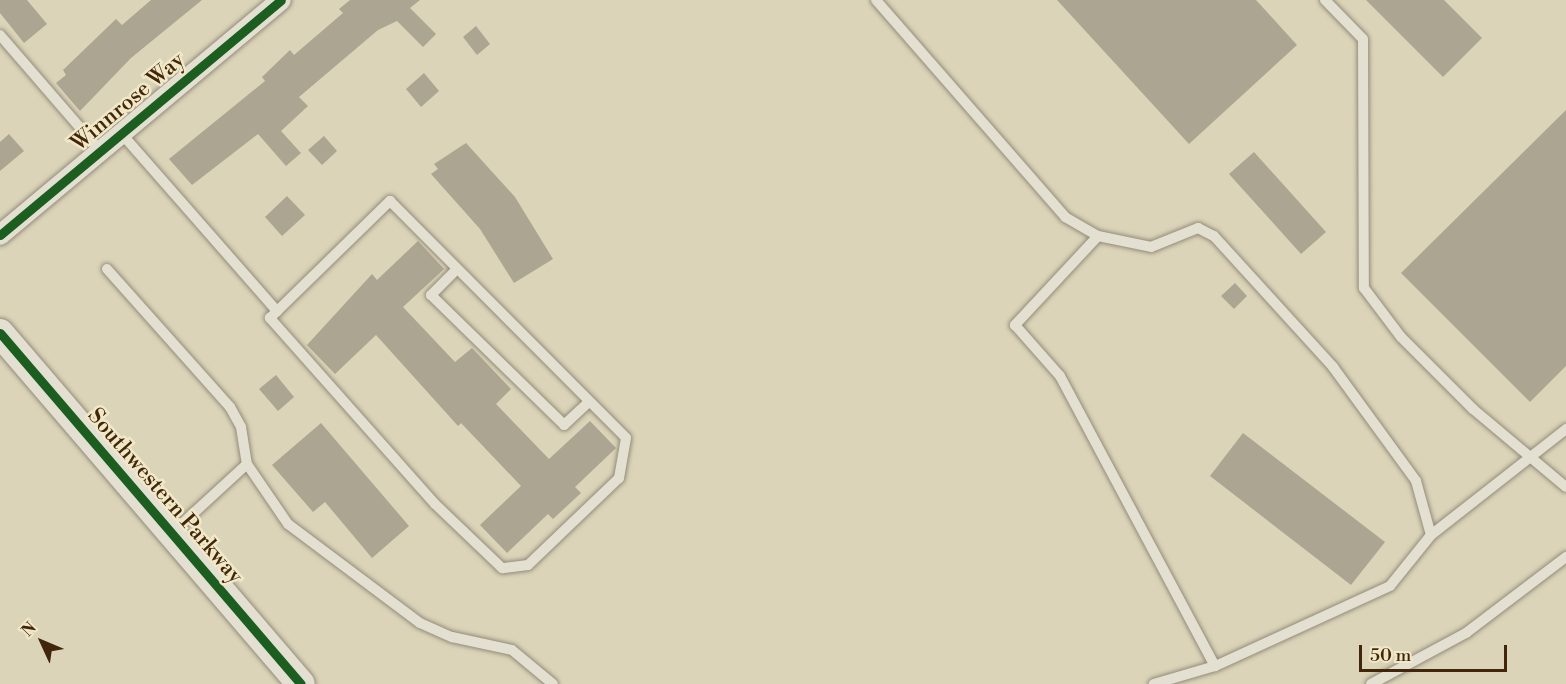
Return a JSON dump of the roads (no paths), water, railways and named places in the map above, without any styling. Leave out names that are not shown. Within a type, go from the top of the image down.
[{"type":"street","name":"Winnrose Way","points":[[0,235],[281,0]]},
{"type":"street","name":"Southwestern Parkway","points":[[0,333],[300,684]]},
{"type":"lane","points":[[876,0],[1065,217],[1098,236],[1151,247],[1198,228],[1214,236],[1333,367],[1416,481],[1431,536]]},
{"type":"lane","points":[[1325,0],[1363,39],[1364,288],[1401,337],[1566,487]]},
{"type":"lane","points":[[0,35],[99,151]]},
{"type":"lane","points":[[121,133],[276,311]]},
{"type":"lane","points":[[390,201],[457,269],[626,438],[619,478],[528,565],[502,568],[435,504],[270,318],[390,201]]},
{"type":"lane","points":[[1098,236],[1015,324],[1060,375],[1215,666]]},
{"type":"lane","points":[[457,269],[431,295],[564,425],[589,402]]},
{"type":"lane","points":[[107,270],[230,407],[241,427],[248,464],[288,524],[376,595],[452,637],[512,650],[553,684]]},
{"type":"lane","points":[[1154,684],[1215,666],[1390,586],[1431,536],[1566,429]]},
{"type":"lane","points":[[171,534],[248,464]]},
{"type":"lane","points":[[1371,684],[1466,633],[1566,557]]}]
